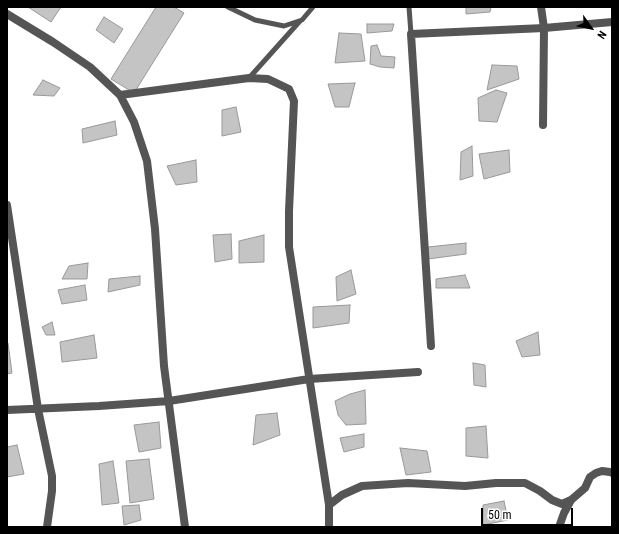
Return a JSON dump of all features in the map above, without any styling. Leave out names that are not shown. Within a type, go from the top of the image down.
[{"type":"street","points":[[541,7],[544,28],[543,125]]},
{"type":"street","points":[[7,14],[90,67],[120,95],[134,122],[147,162],[155,229],[164,366],[185,527]]},
{"type":"street","points":[[431,346],[411,34],[544,28],[612,22]]},
{"type":"street","points":[[120,95],[249,78],[268,79],[289,89],[294,101],[289,212],[290,247],[329,505],[329,527]]},
{"type":"street","points":[[7,205],[38,409],[52,476],[48,527]]},
{"type":"street","points":[[7,410],[169,401],[309,379],[418,372]]},
{"type":"street","points":[[329,505],[342,495],[362,486],[408,483],[465,486],[496,483],[525,483],[540,491],[552,500],[562,504],[571,500],[584,488],[590,477],[596,473],[602,471],[612,473]]},
{"type":"street","points":[[559,527],[571,500]]},
{"type":"lane","points":[[228,7],[254,20],[284,26],[302,20]]},
{"type":"lane","points":[[249,78],[313,7]]},
{"type":"lane","points":[[409,7],[411,34]]},
{"type":"building","points":[[28,7],[61,7],[51,22]]},
{"type":"building","points":[[156,7],[174,7],[184,13],[134,93],[111,79]]},
{"type":"building","points":[[466,7],[491,7],[490,12],[466,14]]},
{"type":"building","points":[[104,17],[123,29],[114,43],[96,30]]},
{"type":"building","points":[[367,24],[394,24],[392,31],[367,33]]},
{"type":"building","points":[[339,33],[361,34],[365,61],[335,63]]},
{"type":"building","points":[[377,45],[381,56],[395,57],[394,68],[380,67],[370,64],[371,46]]},
{"type":"building","points":[[492,65],[517,66],[519,79],[487,90]]},
{"type":"building","points":[[43,80],[60,88],[54,96],[33,95]]},
{"type":"building","points":[[355,83],[349,107],[335,107],[328,84]]},
{"type":"building","points":[[496,90],[507,93],[497,122],[479,121],[478,98]]},
{"type":"building","points":[[236,107],[241,132],[222,136],[222,110]]},
{"type":"building","points":[[115,121],[117,135],[83,143],[82,129]]},
{"type":"building","points":[[472,146],[473,176],[460,180],[461,152]]},
{"type":"building","points":[[509,150],[510,172],[484,179],[479,154]]},
{"type":"building","points":[[196,160],[197,182],[176,185],[167,166]]},
{"type":"building","points":[[231,234],[232,259],[215,262],[213,235]]},
{"type":"building","points":[[264,235],[264,262],[239,263],[239,241]]},
{"type":"building","points":[[466,243],[466,254],[428,259],[428,247]]},
{"type":"building","points":[[88,263],[87,279],[62,279],[69,266]]},
{"type":"building","points":[[351,270],[356,294],[337,301],[336,277]]},
{"type":"building","points":[[465,275],[470,288],[436,288],[436,279]]},
{"type":"building","points":[[140,276],[140,285],[108,292],[109,279]]},
{"type":"building","points":[[85,285],[87,300],[62,304],[58,290]]},
{"type":"building","points":[[350,305],[349,323],[313,328],[313,307]]},
{"type":"building","points":[[52,322],[55,335],[46,335],[42,327]]},
{"type":"building","points":[[538,332],[540,355],[522,357],[516,341]]},
{"type":"building","points":[[94,335],[97,358],[62,362],[60,342]]},
{"type":"building","points":[[7,343],[12,373],[7,374]]},
{"type":"building","points":[[473,363],[485,365],[486,387],[474,385]]},
{"type":"building","points":[[365,390],[366,424],[346,425],[338,415],[335,401],[350,394]]},
{"type":"building","points":[[277,413],[280,435],[253,445],[256,415]]},
{"type":"building","points":[[159,422],[161,448],[139,452],[134,425]]},
{"type":"building","points":[[486,426],[488,458],[466,456],[466,428]]},
{"type":"building","points":[[364,434],[364,447],[344,452],[340,438]]},
{"type":"building","points":[[17,445],[24,474],[7,477],[7,447]]},
{"type":"building","points":[[400,448],[427,451],[431,472],[406,475]]},
{"type":"building","points":[[149,459],[154,499],[130,503],[126,461]]},
{"type":"building","points":[[113,461],[119,503],[102,505],[99,464]]},
{"type":"building","points":[[504,501],[508,520],[483,525],[483,505]]},
{"type":"building","points":[[139,505],[141,520],[124,525],[122,506]]}]
